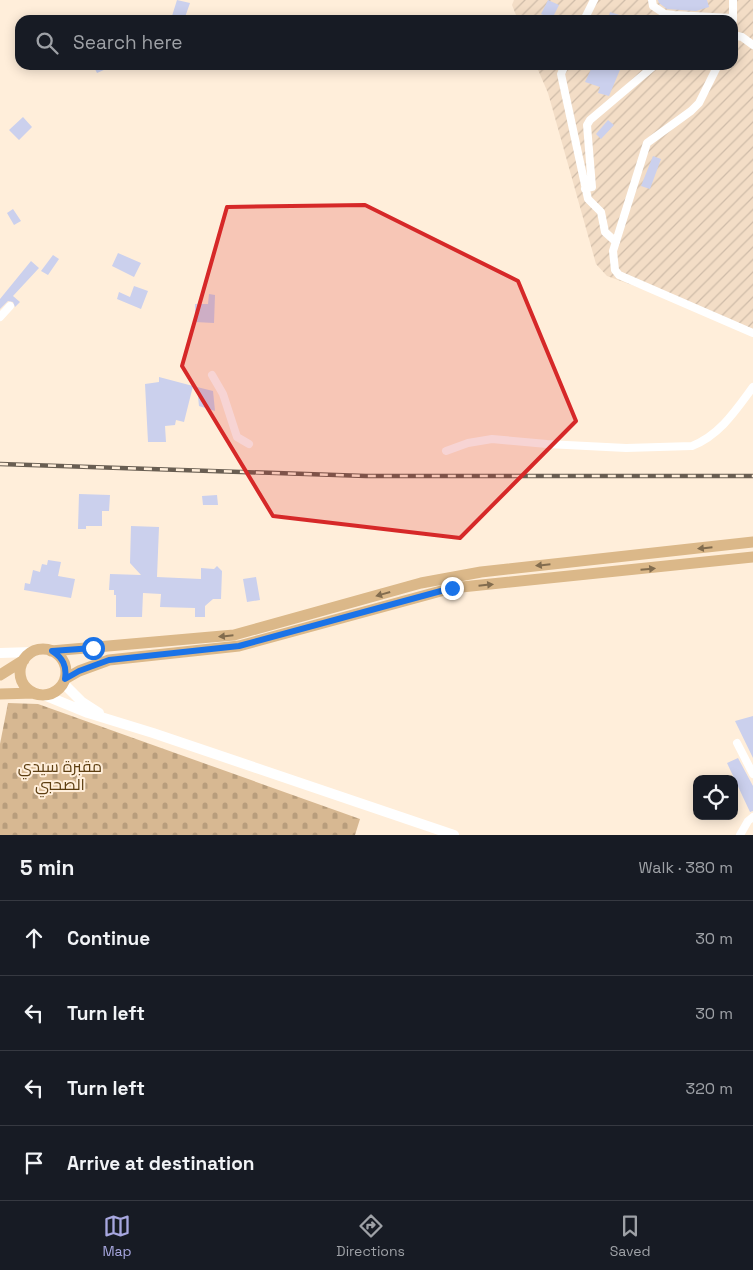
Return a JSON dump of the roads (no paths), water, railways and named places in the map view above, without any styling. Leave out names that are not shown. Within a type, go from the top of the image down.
[{"type":"main road","points":[[0,665],[23,661],[52,651],[234,635],[421,583],[480,572],[753,542]]},
{"type":"main road","points":[[0,696],[55,692],[64,681],[79,671],[109,660],[239,646],[452,588],[753,557]]},
{"type":"main road","points":[[52,651],[65,666],[64,681],[82,702],[110,720]]},
{"type":"main road","points":[[0,652],[23,661]]},
{"type":"main road","points":[[0,675],[23,661]]},
{"type":"main road","points":[[23,661],[23,684],[39,694],[110,720],[451,834]]},
{"type":"street","points":[[586,15],[594,0]]},
{"type":"street","points":[[652,0],[653,6],[665,14],[679,15]]},
{"type":"street","points":[[733,0],[733,15]]},
{"type":"street","points":[[738,35],[753,45]]},
{"type":"street","points":[[562,70],[561,74],[588,199],[600,212],[605,232],[616,242]]},
{"type":"street","points":[[585,188],[592,187],[587,125],[590,120],[649,70]]},
{"type":"street","points":[[715,70],[699,102],[691,111],[647,143],[613,251],[615,270],[619,275],[753,333]]},
{"type":"street","points":[[0,318],[10,306]]},
{"type":"street","points":[[212,375],[223,394],[237,437],[249,444]]},
{"type":"street","points":[[446,451],[468,443],[492,439],[626,448],[692,446],[702,442],[728,421],[753,387]]},
{"type":"street","points":[[737,743],[753,774]]},
{"type":"street","points":[[740,835],[753,817]]},
{"type":"railway","points":[[0,464],[366,476],[753,476]]},
{"type":"park label","name":"مقبرة سيدي الصحبي","points":[[60,775]]}]
